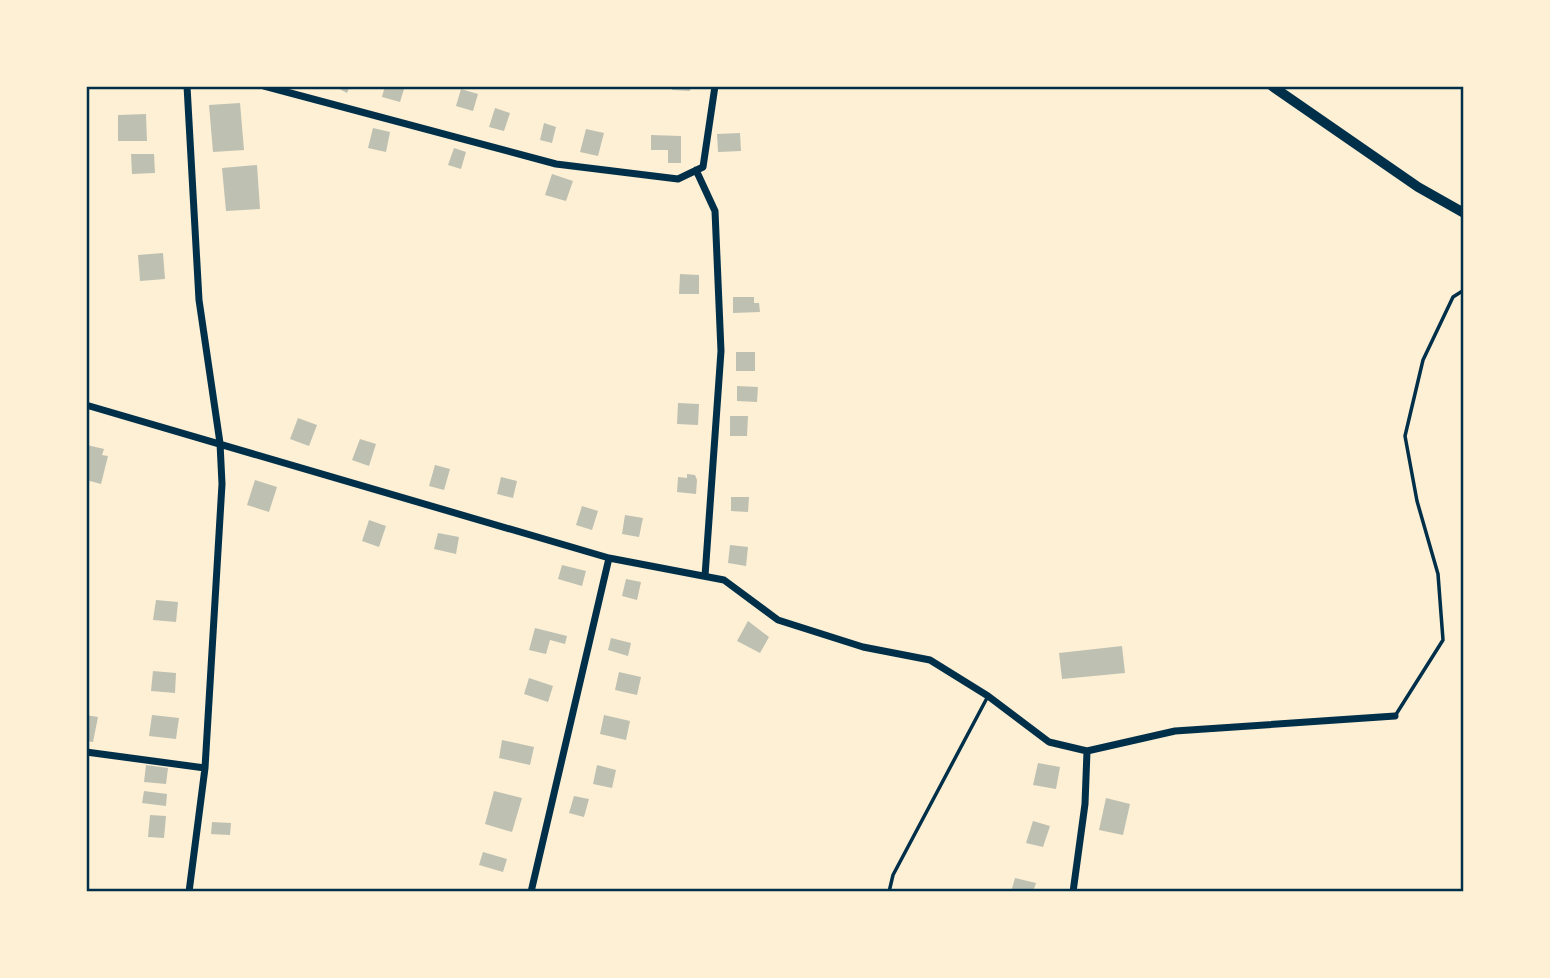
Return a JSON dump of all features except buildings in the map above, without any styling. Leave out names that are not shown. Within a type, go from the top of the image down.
[{"type":"street","points":[[187,86],[199,300],[220,443],[222,484],[205,768],[189,892]]},
{"type":"street","points":[[264,86],[556,164],[678,179],[703,167],[715,86]]},
{"type":"street","points":[[1272,86],[1418,187],[1464,213]]},
{"type":"street","points":[[696,170],[715,211],[720,351],[705,576]]},
{"type":"street","points":[[86,405],[609,558],[724,580],[778,620],[863,647],[930,660],[988,696],[1049,742],[1087,751],[1175,732],[1395,716]]},
{"type":"street","points":[[531,892],[609,558]]},
{"type":"street","points":[[1073,892],[1085,804],[1087,751]]},
{"type":"street","points":[[86,752],[205,768]]},
{"type":"lane","points":[[1395,716],[1443,640],[1438,574],[1417,501],[1405,436],[1423,360],[1453,297],[1464,290]]},
{"type":"lane","points":[[889,892],[899,863],[988,696]]}]
